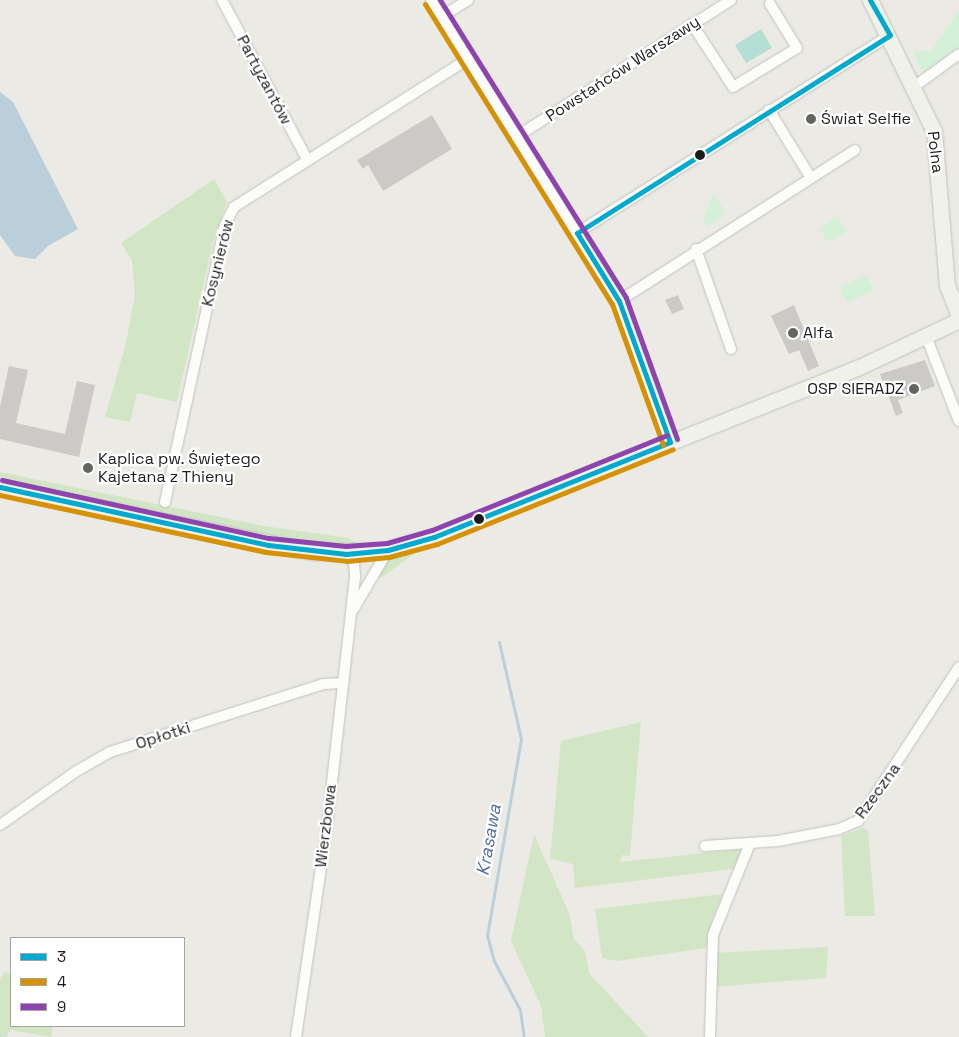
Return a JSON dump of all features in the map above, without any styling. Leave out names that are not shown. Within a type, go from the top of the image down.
[{"type":"street","name":"Partyzantów","points":[[222,0],[307,159]]},
{"type":"street","points":[[431,0],[619,301],[670,442]]},
{"type":"street","points":[[441,17],[468,0]]},
{"type":"street","name":"Powstańców Warszawy","points":[[516,137],[731,0]]},
{"type":"street","name":"Polna","points":[[870,0],[915,86],[934,131],[947,285],[959,316]]},
{"type":"street","points":[[692,24],[733,87],[797,48],[772,1]]},
{"type":"street","points":[[578,233],[769,110],[890,35]]},
{"type":"street","points":[[915,86],[959,54]]},
{"type":"street","name":"Kosynierów","points":[[165,502],[229,215],[240,200],[468,59]]},
{"type":"street","points":[[769,110],[811,178]]},
{"type":"street","points":[[619,301],[696,249],[855,150]]},
{"type":"street","points":[[696,249],[731,349]]},
{"type":"street","points":[[0,487],[268,545],[346,554],[388,550],[434,537],[857,368],[959,320]]},
{"type":"street","points":[[926,336],[959,421]]},
{"type":"street","name":"Wierzbowa","points":[[350,615],[388,550]]},
{"type":"street","name":"Wierzbowa","points":[[296,1037],[327,827],[356,569],[346,554]]},
{"type":"street","name":"Rzeczna","points":[[705,846],[749,846],[821,834],[858,821],[959,667]]},
{"type":"street","name":"Opłotki","points":[[0,825],[75,772],[110,752],[323,684],[343,684]]},
{"type":"street","points":[[710,1037],[713,935],[749,846]]},
{"type":"green space","points":[[959,10],[959,54],[926,78],[913,52],[932,50]]},
{"type":"green space","points":[[214,179],[227,202],[214,237],[177,402],[137,393],[130,422],[105,417],[126,343],[135,293],[132,260],[121,243]]},
{"type":"green space","points":[[714,194],[726,213],[708,227],[703,220]]},
{"type":"green space","points":[[838,217],[847,232],[828,242],[819,228]]},
{"type":"green space","points":[[866,275],[874,290],[847,303],[840,287]]},
{"type":"green space","points":[[0,472],[264,526],[349,538],[355,543],[353,547],[323,547],[0,481]]},
{"type":"green space","points":[[422,548],[381,578],[376,576],[388,559]]},
{"type":"green space","points":[[641,722],[630,856],[622,855],[620,862],[743,849],[733,869],[575,888],[573,864],[550,859],[561,741]]},
{"type":"green space","points":[[863,828],[868,831],[875,916],[845,916],[841,836]]},
{"type":"green space","points":[[534,834],[569,913],[574,939],[585,951],[589,973],[648,1037],[545,1037],[541,1006],[511,941]]},
{"type":"green space","points":[[723,894],[712,919],[706,948],[617,961],[602,958],[595,909]]},
{"type":"green space","points":[[828,947],[826,978],[712,987],[714,953]]},
{"type":"green space","points":[[5,971],[10,974],[10,1027],[53,1027],[51,1037],[10,1030],[7,1037],[0,1037],[0,979]]},
{"type":"shaded area","points":[[761,29],[772,48],[746,63],[735,45]]},
{"type":"shaded area","points":[[0,92],[13,102],[78,229],[48,246],[35,259],[15,256],[0,235]]},
{"type":"building","points":[[432,115],[452,149],[383,191],[368,165],[363,169],[357,160]]},
{"type":"building","points":[[678,295],[684,309],[672,314],[665,300]]},
{"type":"building","name":"Alfa","points":[[794,305],[819,366],[808,371],[799,350],[789,354],[771,316]]},
{"type":"building","name":"OSP SIERADZ","points":[[925,360],[935,386],[898,400],[903,413],[896,416],[880,374]]},
{"type":"building","points":[[9,366],[28,370],[16,423],[65,434],[77,381],[95,385],[79,457],[0,439],[0,407]]},
{"type":"waterway","name":"Krasawa","points":[[499,642],[521,739],[487,935],[494,961],[520,1010],[524,1037]]},
{"type":"transit line","name":"9","points":[[440,0],[626,298],[677,439]]},
{"type":"transit line","name":"3","points":[[870,0],[890,35]]},
{"type":"transit line","name":"4","points":[[425,4],[612,304],[663,445]]},
{"type":"transit line","name":"3","points":[[577,233],[890,35]]},
{"type":"transit line","name":"3","points":[[577,233],[619,301],[670,442]]},
{"type":"transit line","name":"9","points":[[2,480],[269,538],[346,546],[387,543],[432,530],[667,435]]},
{"type":"transit line","name":"3","points":[[0,487],[268,545],[346,554],[388,550],[434,537],[670,442]]},
{"type":"transit line","name":"4","points":[[0,495],[266,552],[347,561],[389,557],[437,544],[673,449]]},
{"type":"place","name":"Świat Selfie","points":[[811,119]]},
{"type":"place","name":"Alfa","points":[[793,333]]},
{"type":"place","name":"OSP SIERADZ","points":[[914,389]]},
{"type":"place","name":"Kaplica pw. Świętego Kajetana z Thieny","points":[[88,468]]}]
